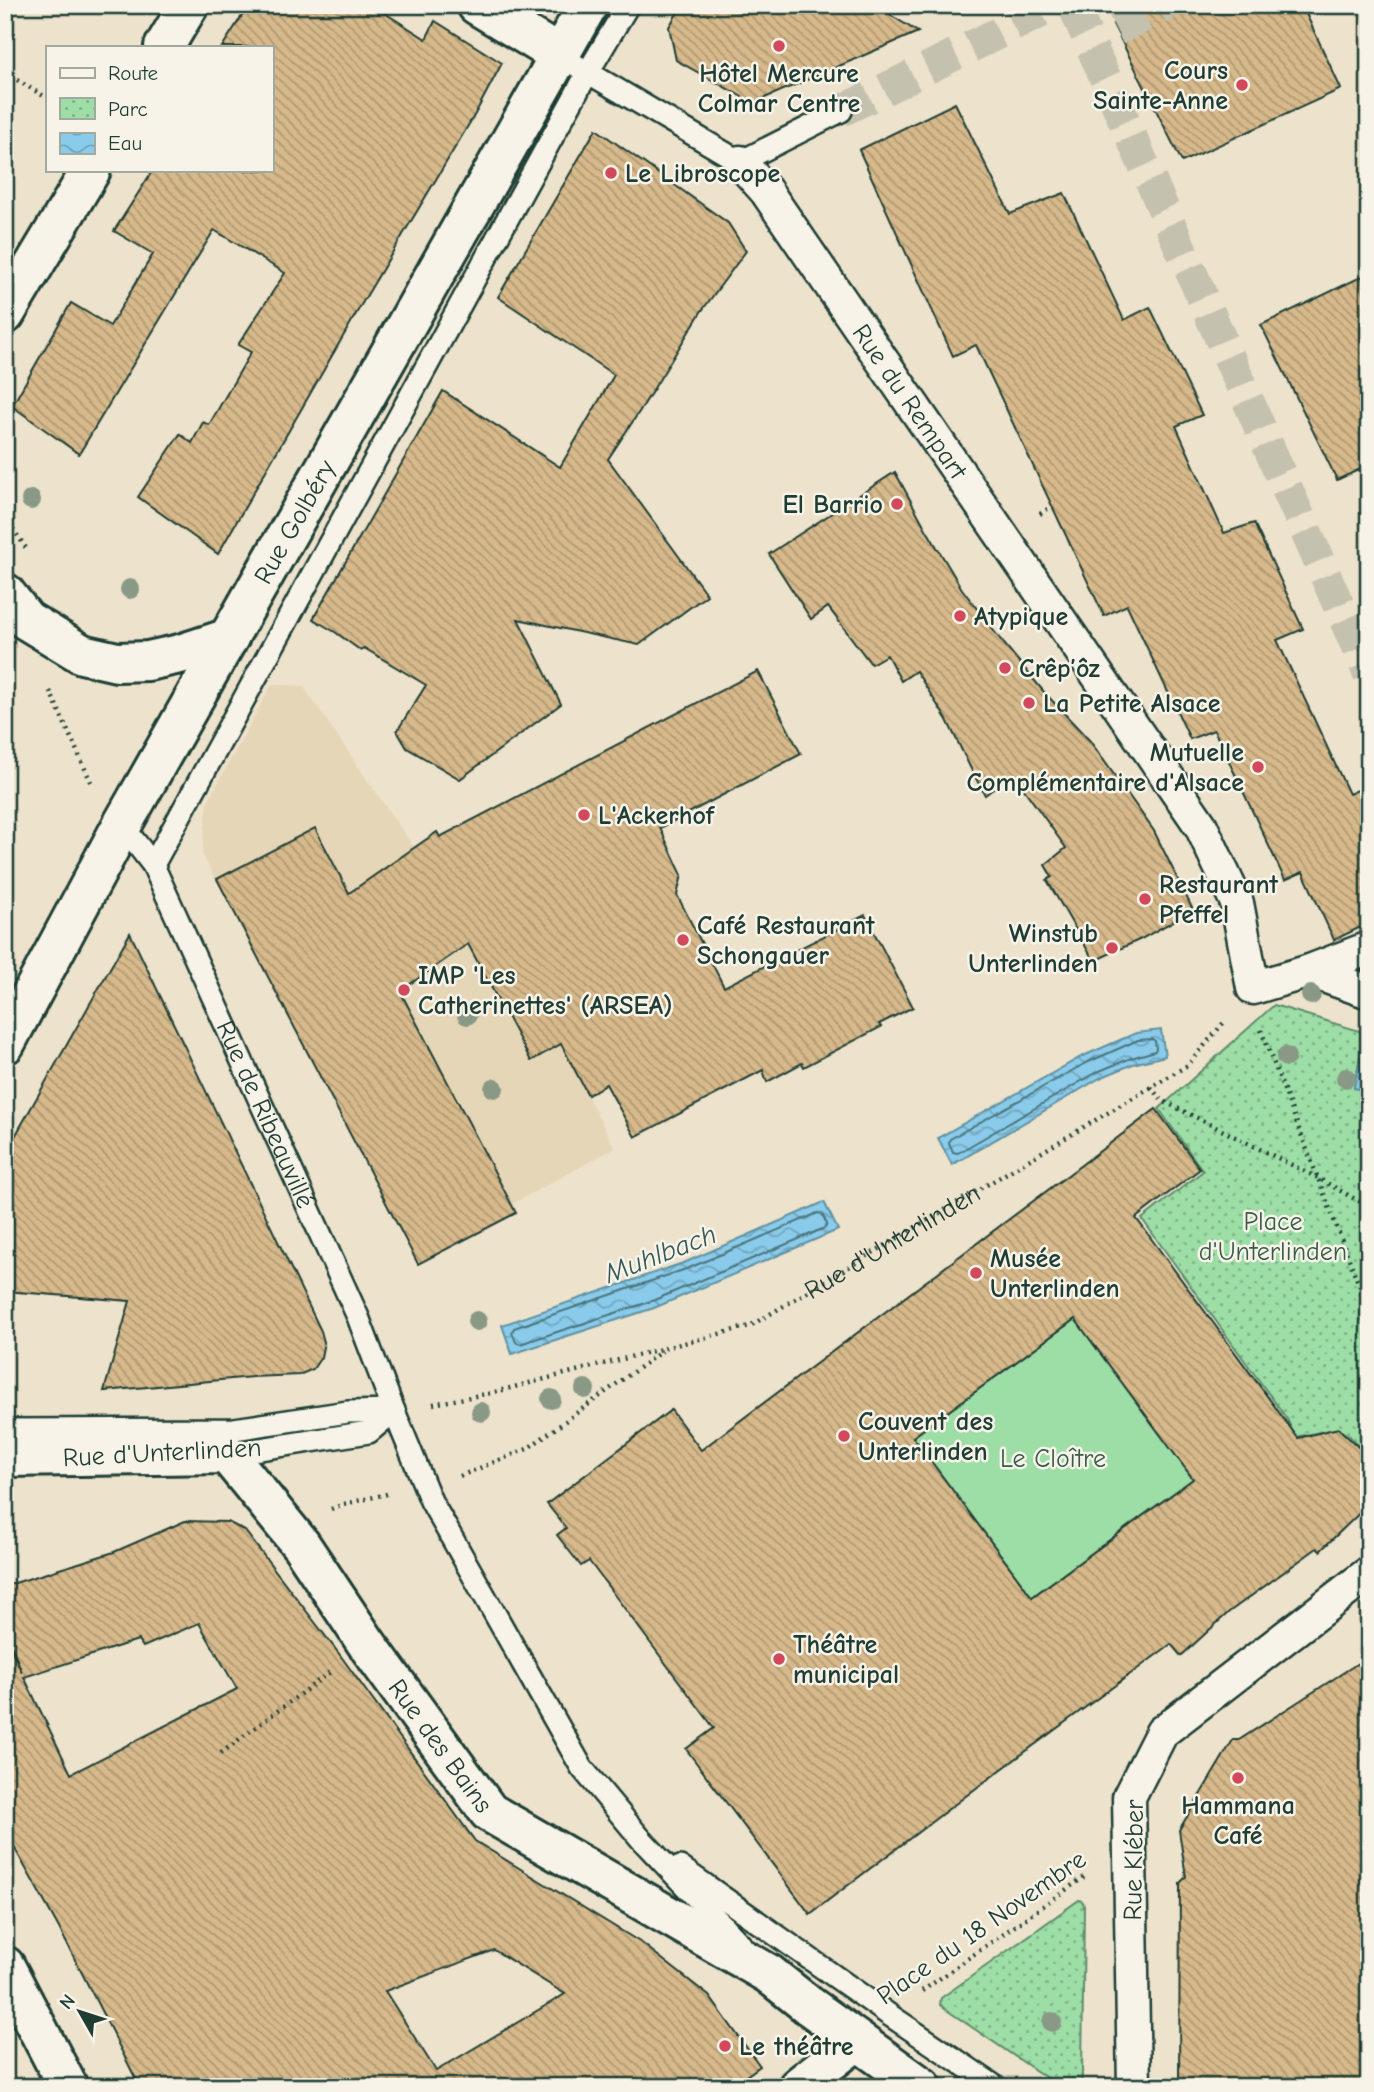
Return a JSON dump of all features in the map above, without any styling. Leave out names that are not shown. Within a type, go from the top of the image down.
[{"type":"street","points":[[165,46],[189,5]]},
{"type":"street","name":"Rue du Rempart","points":[[477,5],[573,63]]},
{"type":"street","name":"Rue Golbéry","points":[[5,1044],[122,825],[229,638],[573,63],[588,5]]},
{"type":"street","name":"Rue du Rempart","points":[[740,162],[766,191],[1201,826],[1237,903],[1253,988]]},
{"type":"street","points":[[5,314],[90,172]]},
{"type":"street","points":[[5,593],[26,620],[82,654],[117,662],[180,654],[229,638]]},
{"type":"street","points":[[1253,988],[1310,971],[1369,948]]},
{"type":"street","points":[[1310,971],[1369,992]]},
{"type":"street","name":"Rue d'Unterlinden","points":[[5,1457],[227,1454]]},
{"type":"street","name":"Rue des Bains","points":[[227,1454],[301,1545],[368,1644],[489,1812],[769,1974],[922,2087]]},
{"type":"street","name":"Rue Kléber","points":[[1135,2087],[1129,1797],[1162,1732],[1369,1573]]},
{"type":"street","points":[[5,1966],[68,2087]]},
{"type":"street","points":[[798,2087],[856,2040]]},
{"type":"lane","name":"Rue Golbéry","points":[[153,865],[573,63],[628,5]]},
{"type":"lane","name":"Rue du Rempart","points":[[573,63],[740,162]]},
{"type":"lane","points":[[740,162],[841,111]]},
{"type":"lane","name":"Rue de Ribeauvillé","points":[[122,825],[153,865],[358,1317],[394,1411]]},
{"type":"lane","name":"Rue d'Unterlinden","points":[[5,1430],[234,1429],[348,1412],[394,1411]]},
{"type":"lane","name":"Rue d'Unterlinden","points":[[227,1454],[369,1432],[394,1411]]},
{"type":"lane","name":"Rue des Bains","points":[[394,1411],[431,1502],[582,1768],[641,1839],[769,1974]]},
{"type":"lane","name":"Rue des Bains","points":[[641,1839],[996,2087]]},
{"type":"path","points":[[5,73],[46,97]]},
{"type":"path","name":"Rue d'Unterlinden","points":[[394,1411],[491,1393],[750,1326],[1188,1065],[1253,988]]},
{"type":"path","points":[[1257,1020],[1369,1311]]},
{"type":"path","points":[[1151,1087],[1161,1100],[1318,1178],[1369,1207]]},
{"type":"path","points":[[221,1753],[368,1644]]},
{"type":"path","name":"Place du 18 Novembre","points":[[888,2014],[1084,1877],[1130,1851]]},
{"type":"shaded area","name":"IMP 'Les Catherinettes' (ARSEA)","points":[[272,684],[303,686],[476,938],[498,926],[615,1148],[512,1204],[516,1213],[418,1264],[202,854],[208,801]]},
{"type":"green space","name":"Place d'Unterlinden","points":[[1274,1005],[1369,1034],[1369,1059],[1360,1057],[1354,1088],[1369,1091],[1369,1459],[1349,1435],[1335,1429],[1295,1437],[1287,1419],[1142,1219],[1203,1171],[1159,1109]]},
{"type":"green space","name":"Le Cloître","points":[[1075,1319],[1193,1479],[1032,1597],[913,1437]]},
{"type":"green space","points":[[1079,1900],[1084,1906],[1081,2087],[1060,2087],[940,2005],[941,1998]]},
{"type":"water","points":[[1161,1030],[1165,1056],[1133,1064],[1100,1078],[952,1165],[938,1138],[1081,1057],[1136,1033]]},
{"type":"water","points":[[1360,1057],[1369,1059],[1369,1091],[1354,1088]]},
{"type":"water","points":[[824,1202],[838,1230],[654,1308],[512,1354],[502,1325],[686,1262]]},
{"type":"building","points":[[249,5],[372,5],[426,39],[435,21],[502,63],[475,114],[218,554],[138,497],[180,434],[192,443],[203,422],[209,425],[251,352],[238,345],[285,273],[214,230],[79,454],[12,406],[71,303],[110,326],[153,254],[114,231],[152,172],[273,172],[273,46],[223,46]]},
{"type":"building","name":"Hôtel Mercure Colmar Centre","points":[[682,5],[874,5],[918,32],[753,103],[676,60],[669,27]]},
{"type":"building","name":"Cours Sainte-Anne","points":[[1152,5],[1302,5],[1341,89],[1182,162],[1113,24]]},
{"type":"building","points":[[955,103],[1010,214],[1064,193],[1124,320],[1150,307],[1202,415],[1176,426],[1224,533],[1254,523],[1303,629],[1277,640],[1349,794],[1369,785],[1369,923],[1334,940],[1303,872],[1285,880],[1214,730],[1190,739],[1127,605],[1104,616],[976,345],[953,356],[859,150]]},
{"type":"building","points":[[596,129],[728,223],[746,251],[701,312],[608,459],[707,595],[639,645],[518,619],[561,704],[460,779],[407,748],[397,731],[426,685],[364,648],[360,650],[313,619],[443,391],[560,467],[614,375],[498,297]]},
{"type":"building","points":[[1369,273],[1369,465],[1337,480],[1261,325]]},
{"type":"building","points":[[895,472],[962,589],[1044,692],[1090,741],[1154,831],[1193,910],[1094,961],[1047,880],[1052,877],[1045,865],[1066,848],[1013,774],[985,795],[947,720],[916,671],[901,681],[887,655],[871,664],[828,607],[811,619],[769,554]]},
{"type":"building","points":[[758,671],[801,754],[660,828],[682,875],[677,895],[724,987],[865,915],[913,1007],[804,1067],[802,1063],[767,1082],[763,1070],[635,1137],[606,1084],[588,1095],[561,1044],[531,1061],[468,944],[400,991],[516,1213],[418,1264],[217,879],[315,828],[349,893],[437,832],[440,837]]},
{"type":"building","points":[[130,933],[321,1331],[324,1342],[321,1357],[313,1369],[299,1375],[104,1391],[130,1301],[5,1291],[5,1154]]},
{"type":"building","points":[[1156,1109],[1200,1169],[1136,1218],[1298,1438],[1338,1428],[1369,1457],[1369,1504],[1320,1551],[1317,1548],[1229,1612],[1181,1656],[1171,1644],[810,1914],[686,1749],[714,1728],[589,1561],[581,1566],[557,1535],[566,1528],[547,1504],[671,1410],[701,1450]],"holes":[[[1075,1319],[1193,1479],[1032,1597],[913,1437]]]},
{"type":"building","points":[[185,1521],[228,1522],[245,1531],[340,1655],[475,1841],[643,1944],[709,1996],[760,2066],[731,2087],[140,2087],[59,1928],[5,1831],[5,1636],[22,1672],[5,1629],[5,1586],[114,1552]],"holes":[[[199,1623],[237,1689],[71,1774],[24,1677],[138,1640],[143,1647]],[[494,1950],[565,1994],[436,2071],[385,1991]]]},
{"type":"building","points":[[1369,1656],[1369,2087],[1179,2087],[1180,1883],[1186,1877],[1179,1830],[1233,1740],[1239,1740]]},
{"type":"tunnel","points":[[841,111],[1055,5]]},
{"type":"tunnel","points":[[1073,5],[1369,674]]},
{"type":"tunnel","points":[[1116,30],[1167,5]]},
{"type":"place","name":"Hôtel Mercure Colmar Centre","points":[[779,46]]},
{"type":"place","name":"Cours Sainte-Anne","points":[[1242,85]]},
{"type":"place","name":"Le Libroscope","points":[[611,173]]},
{"type":"place","name":"El Barrio","points":[[897,504]]},
{"type":"place","name":"Atypique","points":[[960,616]]},
{"type":"place","name":"Crêp’ôz","points":[[1005,668]]},
{"type":"place","name":"La Petite Alsace","points":[[1029,703]]},
{"type":"place","name":"Mutuelle Complémentaire d'Alsace","points":[[1258,767]]},
{"type":"place","name":"L'Ackerhof","points":[[584,815]]},
{"type":"place","name":"Restaurant Pfeffel","points":[[1145,899]]},
{"type":"place","name":"Café Restaurant Schongauer","points":[[683,940]]},
{"type":"place","name":"Winstub Unterlinden","points":[[1112,948]]},
{"type":"place","name":"IMP 'Les Catherinettes' (ARSEA)","points":[[404,990]]},
{"type":"place","name":"Musée Unterlinden","points":[[976,1273]]},
{"type":"place","name":"Couvent des Unterlinden","points":[[844,1436]]},
{"type":"place","name":"Théâtre municipal","points":[[779,1659]]},
{"type":"place","name":"Hammana Café","points":[[1238,1778]]},
{"type":"place","name":"Le théâtre","points":[[725,2046]]},
{"type":"water label","name":"Muhlbach","points":[[660,1253]]}]
